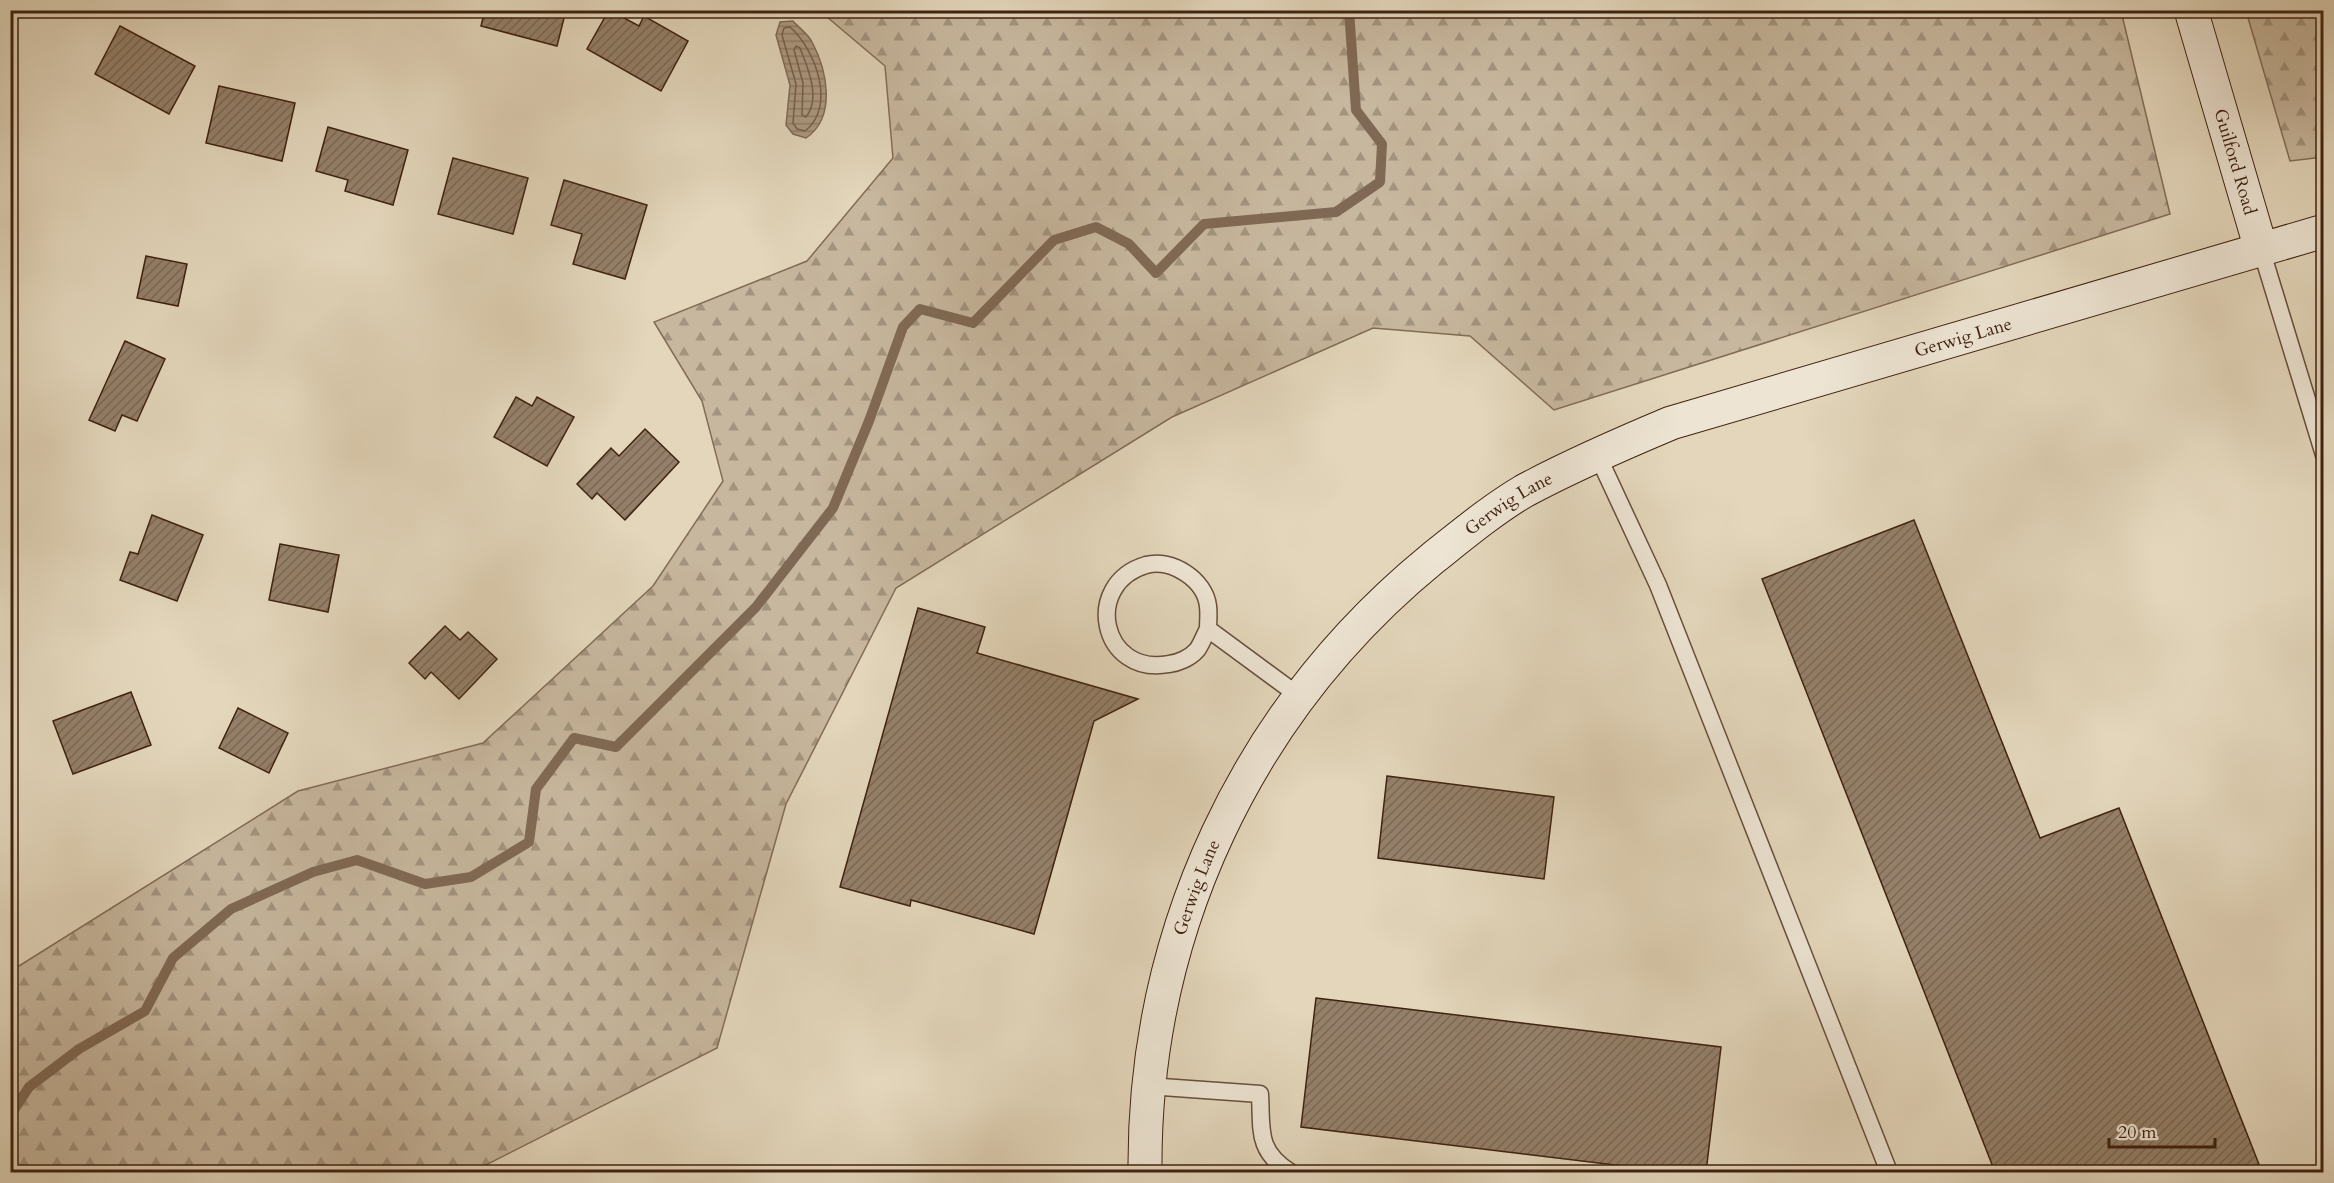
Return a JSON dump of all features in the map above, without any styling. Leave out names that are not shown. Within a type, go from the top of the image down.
[{"type":"street","name":"Guilford Road","points":[[2191,10],[2261,249]]},
{"type":"street","points":[[2261,249],[2324,231]]},
{"type":"street","name":"Gerwig Lane","points":[[1145,1173],[1148,1086],[1158,1010],[1176,936],[1209,853],[1254,762],[1299,696],[1350,634],[1399,586],[1456,540],[1522,492],[1597,454],[1671,423],[2261,249]]},
{"type":"lane","points":[[2261,249],[2324,455]]},
{"type":"lane","points":[[1597,454],[1658,585],[1889,1173]]},
{"type":"lane","points":[[1148,564],[1165,564],[1188,574],[1201,588],[1208,605],[1208,629],[1197,650],[1179,663],[1154,667],[1133,662],[1117,648],[1108,630],[1106,612],[1112,591],[1128,572],[1148,564]]},
{"type":"lane","points":[[1208,629],[1299,696]]},
{"type":"lane","points":[[1148,1086],[1260,1094],[1262,1144],[1279,1166],[1290,1173]]},
{"type":"green space","points":[[820,11],[2121,11],[2170,214],[1554,410],[1470,336],[1373,328],[1172,417],[896,588],[786,804],[717,1048],[472,1172],[11,1172],[11,971],[298,791],[483,743],[653,586],[723,481],[702,401],[654,322],[807,261],[893,158],[885,66]]},
{"type":"green space","points":[[2246,11],[2323,11],[2323,157],[2290,161]]},
{"type":"water","points":[[793,21],[812,42],[825,79],[825,106],[822,118],[816,129],[806,138],[793,134],[786,125],[790,85],[776,35],[780,22]]},
{"type":"building","points":[[485,10],[566,10],[557,46],[481,26]]},
{"type":"building","points":[[609,10],[639,26],[644,16],[688,41],[661,91],[587,49]]},
{"type":"building","points":[[120,26],[195,66],[169,114],[95,74]]},
{"type":"building","points":[[219,86],[295,103],[282,161],[206,143]]},
{"type":"building","points":[[328,127],[408,150],[393,205],[345,191],[348,180],[316,171]]},
{"type":"building","points":[[453,158],[528,178],[513,234],[438,214]]},
{"type":"building","points":[[564,180],[647,205],[625,279],[573,264],[582,234],[551,225]]},
{"type":"building","points":[[146,256],[187,264],[178,306],[137,298]]},
{"type":"building","points":[[125,341],[165,359],[137,421],[122,415],[115,431],[89,420]]},
{"type":"building","points":[[516,397],[532,406],[537,397],[574,417],[547,466],[494,437]]},
{"type":"building","points":[[645,429],[679,462],[625,520],[597,493],[592,499],[577,484],[611,448],[619,456]]},
{"type":"building","points":[[152,515],[203,535],[177,601],[120,580],[130,552],[138,554]]},
{"type":"building","points":[[1914,520],[2040,838],[2119,808],[2262,1172],[1995,1172],[1762,579]]},
{"type":"building","points":[[280,544],[339,555],[328,612],[269,600]]},
{"type":"building","points":[[918,608],[985,627],[977,653],[1138,699],[1094,721],[1034,934],[911,900],[910,906],[840,887]]},
{"type":"building","points":[[445,626],[460,640],[468,632],[497,659],[459,699],[431,672],[425,679],[409,663]]},
{"type":"building","points":[[131,692],[151,745],[73,774],[53,721]]},
{"type":"building","points":[[238,708],[288,733],[269,773],[219,748]]},
{"type":"building","points":[[1387,776],[1554,797],[1544,879],[1378,858]]},
{"type":"building","points":[[1316,998],[1721,1047],[1706,1172],[1673,1172],[1301,1127]]},
{"type":"waterway","points":[[10,1116],[29,1087],[79,1049],[145,1011],[173,958],[231,909],[313,872],[357,860],[425,884],[471,877],[529,842],[536,789],[574,738],[616,747],[756,607],[833,508],[869,421],[903,327],[920,309],[973,323],[1054,240],[1096,227],[1129,244],[1156,273],[1204,224],[1336,212],[1380,182],[1382,144],[1356,110],[1349,10]]}]
